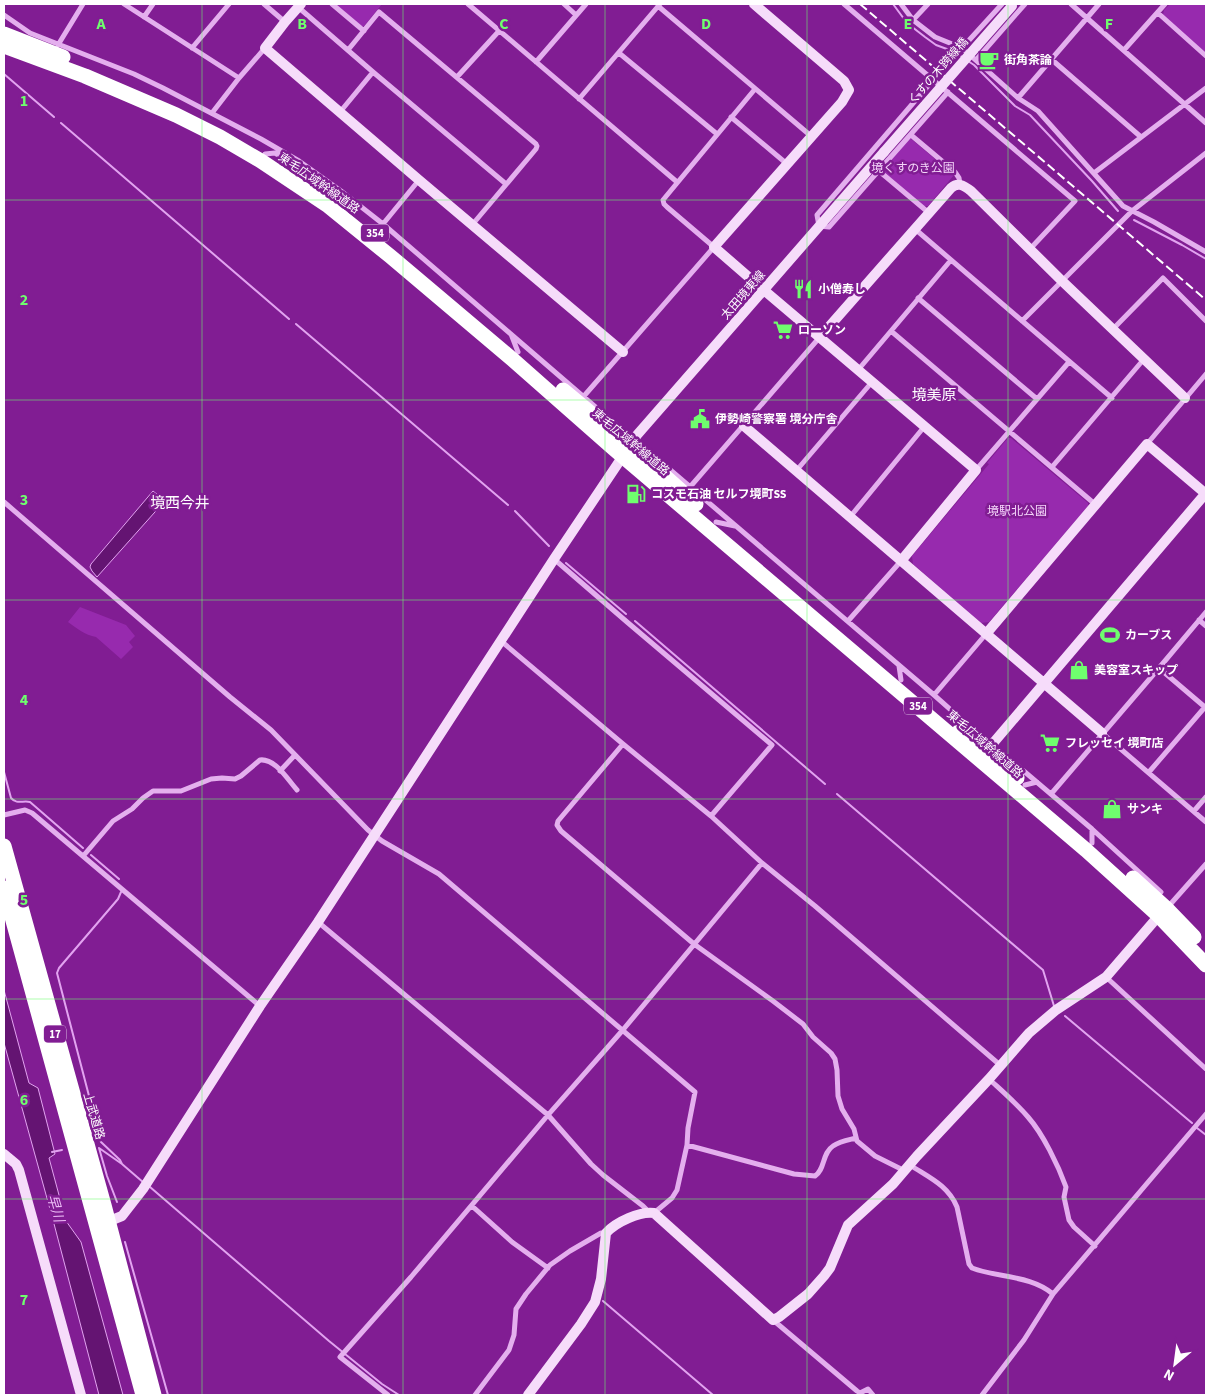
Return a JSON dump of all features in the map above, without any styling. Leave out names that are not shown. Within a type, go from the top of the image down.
[{"type":"highway","name":"東毛広域幹線道路","points":[[4,34],[180,106],[265,154],[332,198],[518,352],[626,451],[897,688],[983,756],[1031,784],[1092,836],[1163,912],[1206,965]]},
{"type":"highway","name":"東毛広域幹線道路","points":[[4,46],[85,76],[176,115],[220,137],[261,161],[333,210],[512,359],[716,522],[900,673],[983,756],[1086,850],[1163,912],[1206,950]]},
{"type":"highway","name":"上武道路","points":[[4,846],[102,1224],[143,1395]]},
{"type":"highway","name":"上武道路","points":[[4,888],[154,1395]]},
{"type":"street","points":[[58,45],[83,4]]},
{"type":"street","points":[[124,4],[239,78]]},
{"type":"street","points":[[144,16],[153,4]]},
{"type":"street","points":[[192,48],[229,4]]},
{"type":"street","points":[[264,4],[285,22]]},
{"type":"street","points":[[332,4],[364,31]]},
{"type":"street","points":[[468,4],[677,182]]},
{"type":"street","points":[[564,4],[576,15]]},
{"type":"street","points":[[536,62],[586,4]]},
{"type":"street","points":[[584,396],[842,102],[849,90],[844,81],[754,4]]},
{"type":"street","points":[[844,4],[1075,201],[1030,249]]},
{"type":"street","points":[[901,4],[913,20],[935,37],[962,48],[1018,98],[1038,111],[1123,206],[1206,252]]},
{"type":"street","points":[[913,20],[928,4]]},
{"type":"street","points":[[962,48],[1009,4]]},
{"type":"street","name":"くすの木跨線橋","points":[[884,152],[1009,4]]},
{"type":"street","points":[[976,60],[1026,4]]},
{"type":"street","points":[[1071,4],[1206,123]]},
{"type":"street","points":[[1018,98],[1099,4]]},
{"type":"street","points":[[1124,50],[1166,4]]},
{"type":"street","points":[[212,113],[300,5],[373,72],[506,184]]},
{"type":"street","points":[[579,99],[659,5],[811,136]]},
{"type":"street","points":[[348,50],[379,12],[536,144],[537,146],[472,225]]},
{"type":"street","points":[[1158,13],[1206,56]]},
{"type":"street","points":[[4,15],[30,33],[134,74],[212,113],[289,156],[341,191],[383,224],[621,429]]},
{"type":"street","points":[[457,77],[499,30]]},
{"type":"street","points":[[265,48],[623,352]]},
{"type":"street","points":[[619,53],[717,134]]},
{"type":"street","points":[[1051,59],[1141,137]]},
{"type":"street","points":[[340,112],[373,72]]},
{"type":"street","points":[[934,80],[817,215],[819,226],[829,227],[948,92]]},
{"type":"street","points":[[1094,173],[1206,88]]},
{"type":"street","points":[[755,89],[677,182],[663,200],[664,204],[976,470]]},
{"type":"street","points":[[732,117],[787,164]]},
{"type":"street","points":[[911,135],[955,172],[960,184]]},
{"type":"street","name":"太田境東線","points":[[102,1224],[122,1216],[145,1185],[260,1006],[318,922],[637,435],[884,152]]},
{"type":"street","points":[[265,154],[275,153],[280,156],[289,156]]},
{"type":"street","points":[[1022,321],[1132,211],[1206,153]]},
{"type":"street","points":[[880,171],[929,213]]},
{"type":"street","points":[[383,224],[419,180]]},
{"type":"street","points":[[690,487],[950,188],[956,184],[960,184],[971,191],[1185,398]]},
{"type":"street","points":[[915,229],[1112,398]]},
{"type":"street","points":[[858,370],[951,260]]},
{"type":"street","points":[[1113,329],[1163,278],[1206,321]]},
{"type":"street","points":[[918,298],[1037,399]]},
{"type":"street","points":[[891,331],[1096,505]]},
{"type":"street","points":[[511,334],[518,352]]},
{"type":"street","points":[[1052,467],[1144,359]]},
{"type":"street","points":[[848,621],[1069,362]]},
{"type":"street","points":[[934,695],[1206,374]]},
{"type":"street","points":[[796,471],[872,382]]},
{"type":"street","points":[[744,426],[1206,822]]},
{"type":"street","points":[[850,517],[924,427]]},
{"type":"street","points":[[983,756],[1206,494],[1147,444]]},
{"type":"street","points":[[647,450],[848,621],[900,673],[934,695],[978,734]]},
{"type":"street","points":[[4,502],[230,697],[271,730],[374,834],[439,874],[695,1092],[688,1128],[687,1145],[675,1195],[650,1212],[636,1215],[613,1227],[606,1233],[601,1233],[570,1251],[548,1268],[517,1306],[514,1335],[509,1350],[475,1395]]},
{"type":"street","points":[[716,522],[736,526]]},
{"type":"street","points":[[554,559],[772,745],[712,816]]},
{"type":"street","points":[[1051,794],[1206,612]]},
{"type":"street","points":[[1199,620],[1206,626]]},
{"type":"street","points":[[501,641],[712,816],[762,863],[1000,1065]]},
{"type":"street","points":[[1149,772],[1206,708],[1159,668]]},
{"type":"street","points":[[623,744],[558,821],[557,825],[561,831],[694,944],[803,1024],[813,1037],[831,1053],[836,1063],[840,1103],[854,1128],[856,1138],[862,1146],[875,1156],[899,1168],[907,1168],[939,1183],[954,1199],[969,1264],[972,1268],[1032,1282],[1048,1289],[1053,1294]]},
{"type":"street","points":[[280,771],[295,755]]},
{"type":"street","points":[[1005,756],[1031,784],[1051,794],[1092,836],[1161,892]]},
{"type":"street","points":[[84,855],[113,821],[132,809],[153,791],[181,791],[211,779],[235,779],[260,760],[270,762],[297,790]]},
{"type":"street","points":[[1194,811],[1206,796]]},
{"type":"street","points":[[4,815],[25,810],[32,813],[84,855],[260,1006]]},
{"type":"street","points":[[388,1395],[340,1358],[622,1031],[762,863]]},
{"type":"street","points":[[773,1320],[808,1294],[820,1282],[830,1268],[848,1225],[884,1194],[1029,1033],[1056,1010],[1106,977],[1206,864]]},
{"type":"street","points":[[318,922],[548,1115],[591,1164],[643,1206],[857,1392],[860,1393],[868,1389],[873,1395]]},
{"type":"street","points":[[1106,977],[1206,1069]]},
{"type":"street","points":[[988,1079],[1029,1118],[1039,1132],[1066,1187],[1064,1197],[1068,1220],[1095,1246]]},
{"type":"street","points":[[982,1395],[1024,1340],[1053,1294],[1206,1114]]},
{"type":"street","points":[[687,1145],[794,1174],[815,1176],[820,1173],[826,1154],[832,1146],[856,1138]]},
{"type":"street","points":[[4,1154],[16,1164],[19,1170],[81,1395]]},
{"type":"street","points":[[472,1206],[512,1242],[548,1268]]},
{"type":"street","points":[[528,1395],[582,1324],[595,1302],[606,1233]]},
{"type":"green space","points":[[336,4],[382,4],[364,26],[361,26]]},
{"type":"green space","points":[[1170,4],[1206,4],[1206,53],[1163,15],[1164,10]]},
{"type":"green space","name":"境くすのき公園","points":[[910,138],[954,175],[928,206],[924,206],[884,172],[883,169]]},
{"type":"green space","name":"境駅北公園","points":[[1008,438],[1011,438],[1088,503],[1088,506],[989,622],[981,623],[913,564],[912,556],[989,464],[987,463]]},
{"type":"green space","points":[[80,607],[126,625],[135,636],[129,642],[133,647],[121,659],[96,637],[77,629],[68,622]]},
{"type":"water","points":[[153,491],[164,500],[163,503],[97,577],[90,567],[91,564]]},
{"type":"water","name":"早川","points":[[4,990],[29,1083],[38,1088],[55,1154],[49,1158],[66,1221],[81,1242],[123,1395],[99,1395],[4,1043]]},
{"type":"waterway","points":[[893,4],[907,23],[925,37],[936,45],[955,52],[962,57]]},
{"type":"waterway","points":[[968,61],[1015,106],[1030,115],[1118,211]]},
{"type":"waterway","points":[[4,74],[54,117]]},
{"type":"waterway","points":[[61,123],[289,319]]},
{"type":"waterway","points":[[1134,220],[1206,259]]},
{"type":"waterway","points":[[296,324],[508,505]]},
{"type":"waterway","points":[[515,511],[549,546]]},
{"type":"waterway","points":[[566,563],[626,614]]},
{"type":"waterway","points":[[635,621],[825,784]]},
{"type":"waterway","points":[[4,772],[13,800],[30,802],[83,848]]},
{"type":"waterway","points":[[837,794],[1043,970],[1054,1006]]},
{"type":"waterway","points":[[91,855],[119,879]]},
{"type":"waterway","points":[[121,892],[118,899],[59,968],[57,973],[101,1142],[144,1183]]},
{"type":"waterway","points":[[1065,1016],[1192,1123]]},
{"type":"waterway","points":[[1197,1128],[1206,1135]]},
{"type":"waterway","points":[[99,1148],[117,1202]]},
{"type":"waterway","points":[[99,1148],[122,1164]]},
{"type":"waterway","points":[[52,1152],[62,1150]]},
{"type":"waterway","points":[[150,1187],[329,1341],[382,1384],[399,1395]]},
{"type":"waterway","points":[[125,1242],[168,1395]]},
{"type":"waterway","points":[[603,1301],[713,1395]]},
{"type":"railway","points":[[860,4],[1206,300]]},
{"type":"place","name":"街角茶論","points":[[989,60]]},
{"type":"place","name":"小僧寿し","points":[[803,289]]},
{"type":"place","name":"ローソン","points":[[783,330]]},
{"type":"place","name":"伊勢崎警察署 境分庁舎","points":[[700,419]]},
{"type":"place","name":"コスモ石油 セルフ境町SS","points":[[636,494]]},
{"type":"place","name":"カーブス","points":[[1110,635]]},
{"type":"place","name":"美容室スキップ","points":[[1079,670]]},
{"type":"place","name":"フレッセイ 境町店","points":[[1050,743]]},
{"type":"place","name":"サンキ","points":[[1112,809]]},
{"type":"district","name":"境美原","points":[[934,395]]},
{"type":"district","name":"境西今井","points":[[180,503]]}]
